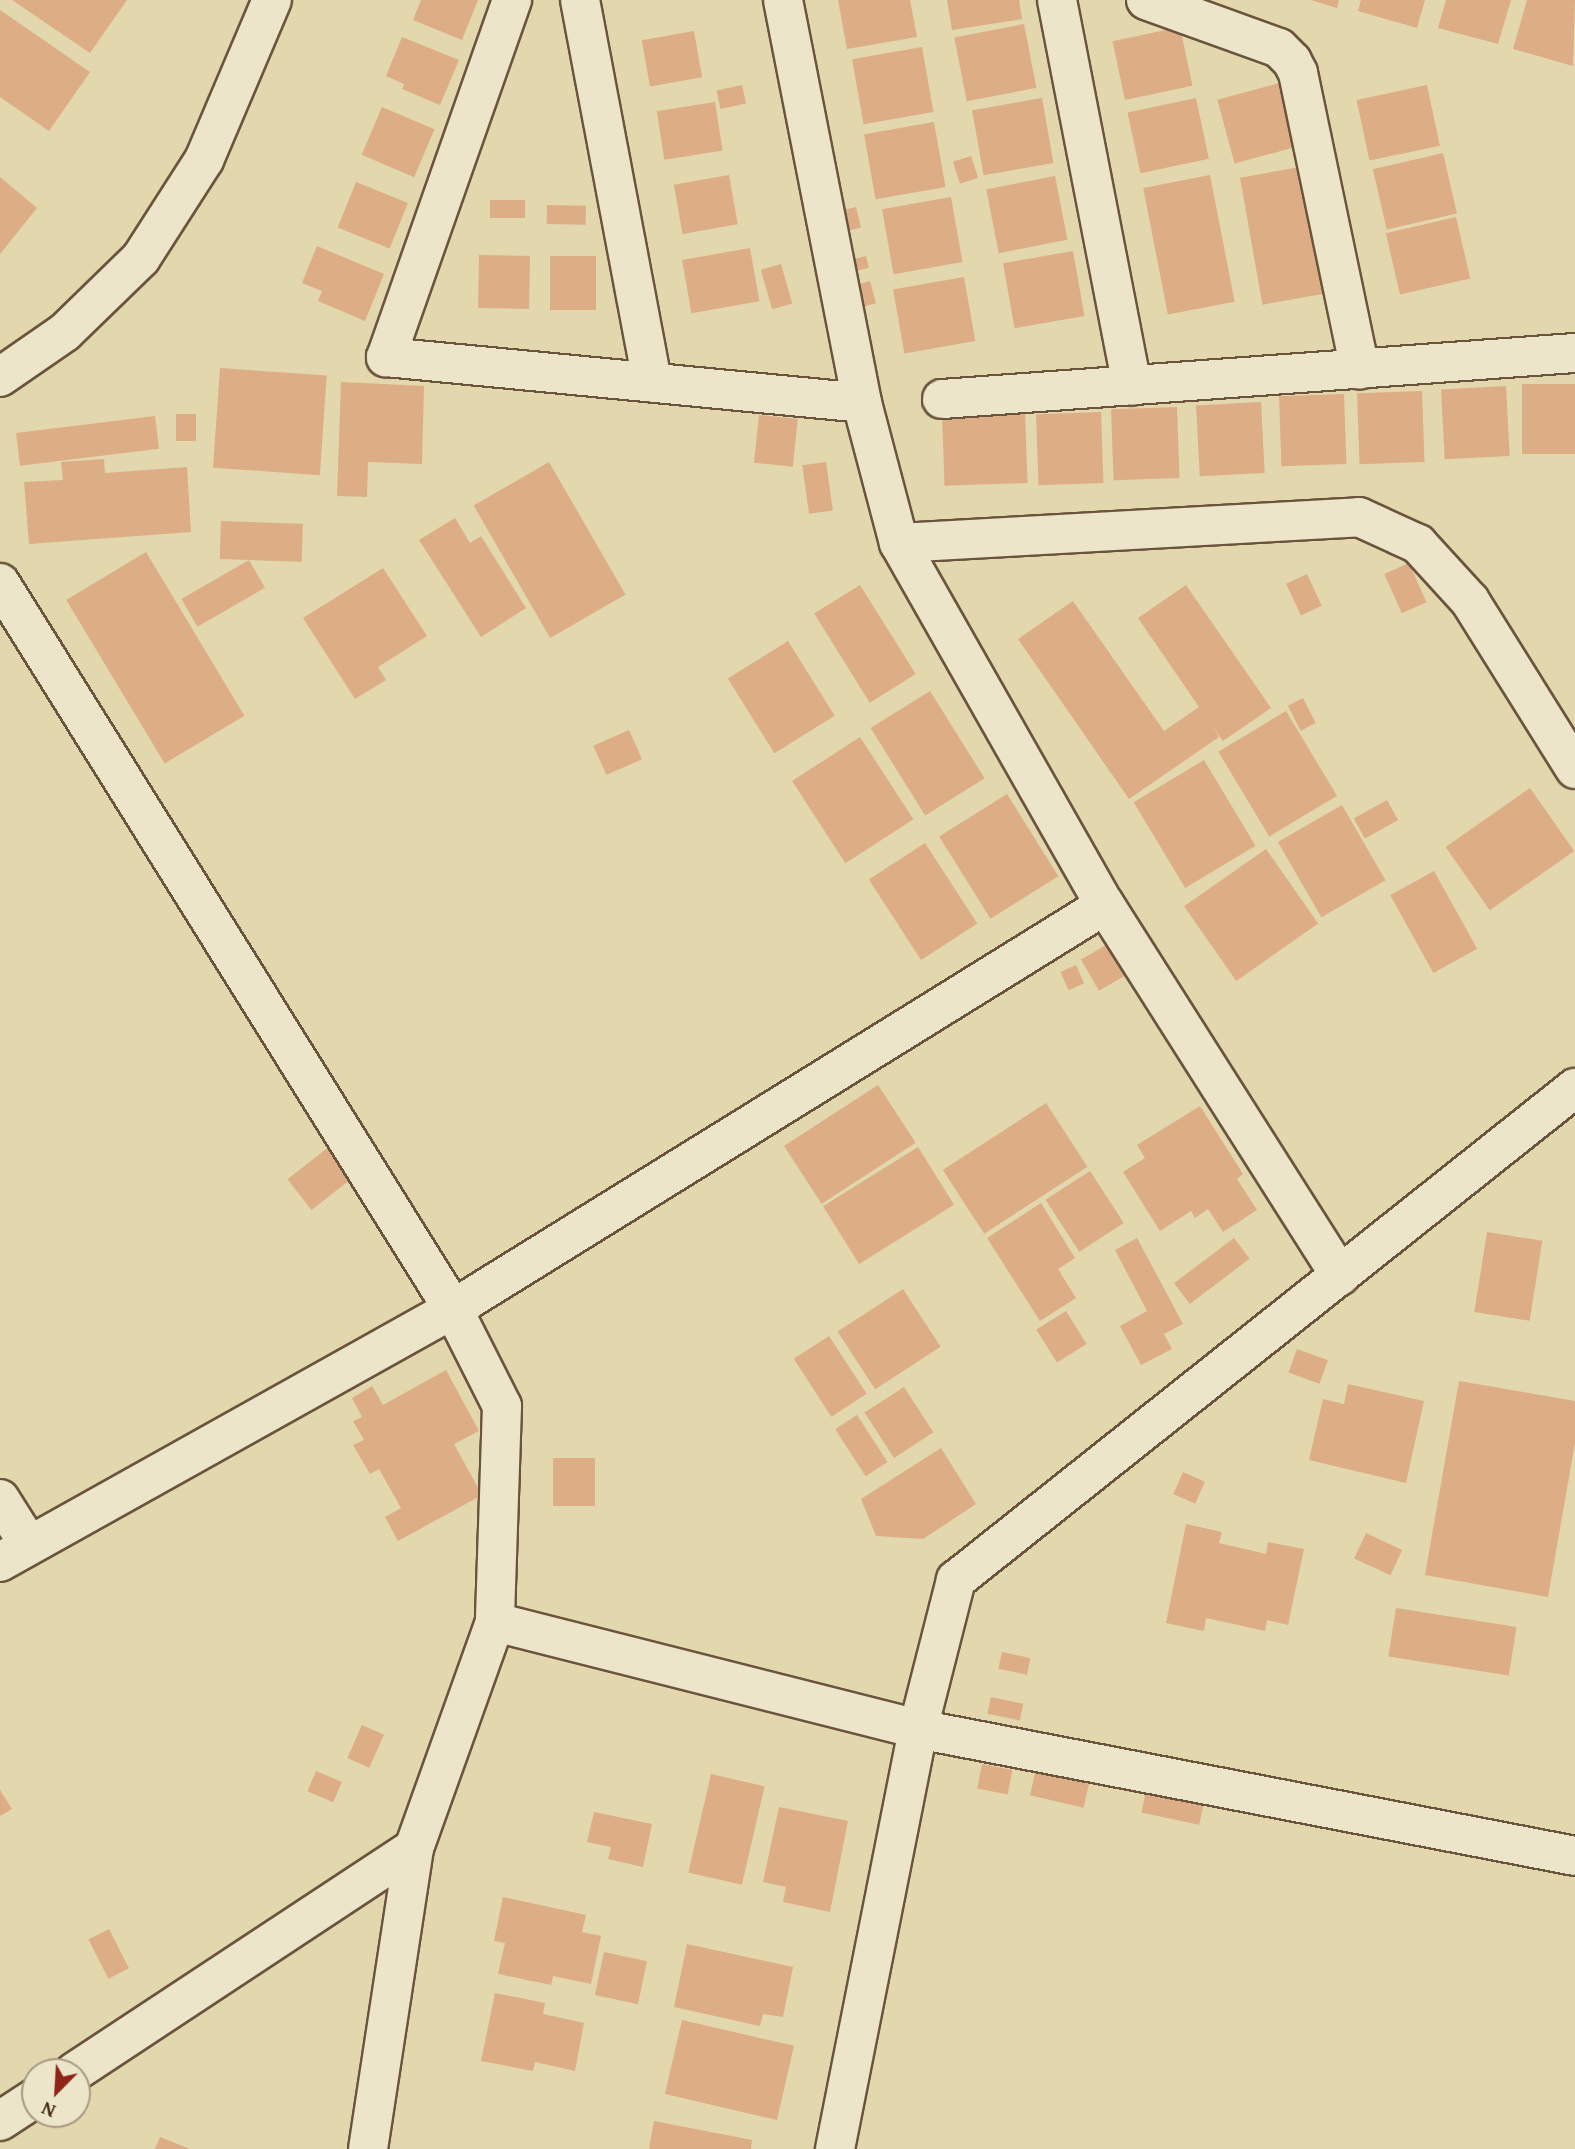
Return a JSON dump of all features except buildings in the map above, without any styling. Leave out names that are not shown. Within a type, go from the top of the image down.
[{"type":"street","points":[[0,377],[65,331],[141,258],[204,160],[272,0]]},
{"type":"street","points":[[512,0],[386,357],[862,403]]},
{"type":"street","points":[[580,0],[652,382]]},
{"type":"street","points":[[783,0],[862,403],[899,543],[1105,905],[1340,1276]]},
{"type":"street","points":[[1057,0],[1132,386]]},
{"type":"street","points":[[1146,0],[1279,48],[1292,61],[1298,73],[1360,370]]},
{"type":"street","points":[[942,399],[1575,353]]},
{"type":"street","points":[[899,543],[1359,517],[1418,544],[1470,601],[1575,769]]},
{"type":"street","points":[[0,583],[453,1309],[502,1406],[495,1622],[414,1848],[368,2149]]},
{"type":"street","points":[[0,1499],[14,1553],[453,1309],[1105,905]]},
{"type":"street","points":[[835,2149],[918,1730],[956,1580],[1575,1088]]},
{"type":"street","points":[[495,1622],[918,1730],[1575,1856]]},
{"type":"street","points":[[91,2061],[414,1848]]},
{"type":"street","points":[[0,2121],[21,2107]]}]
